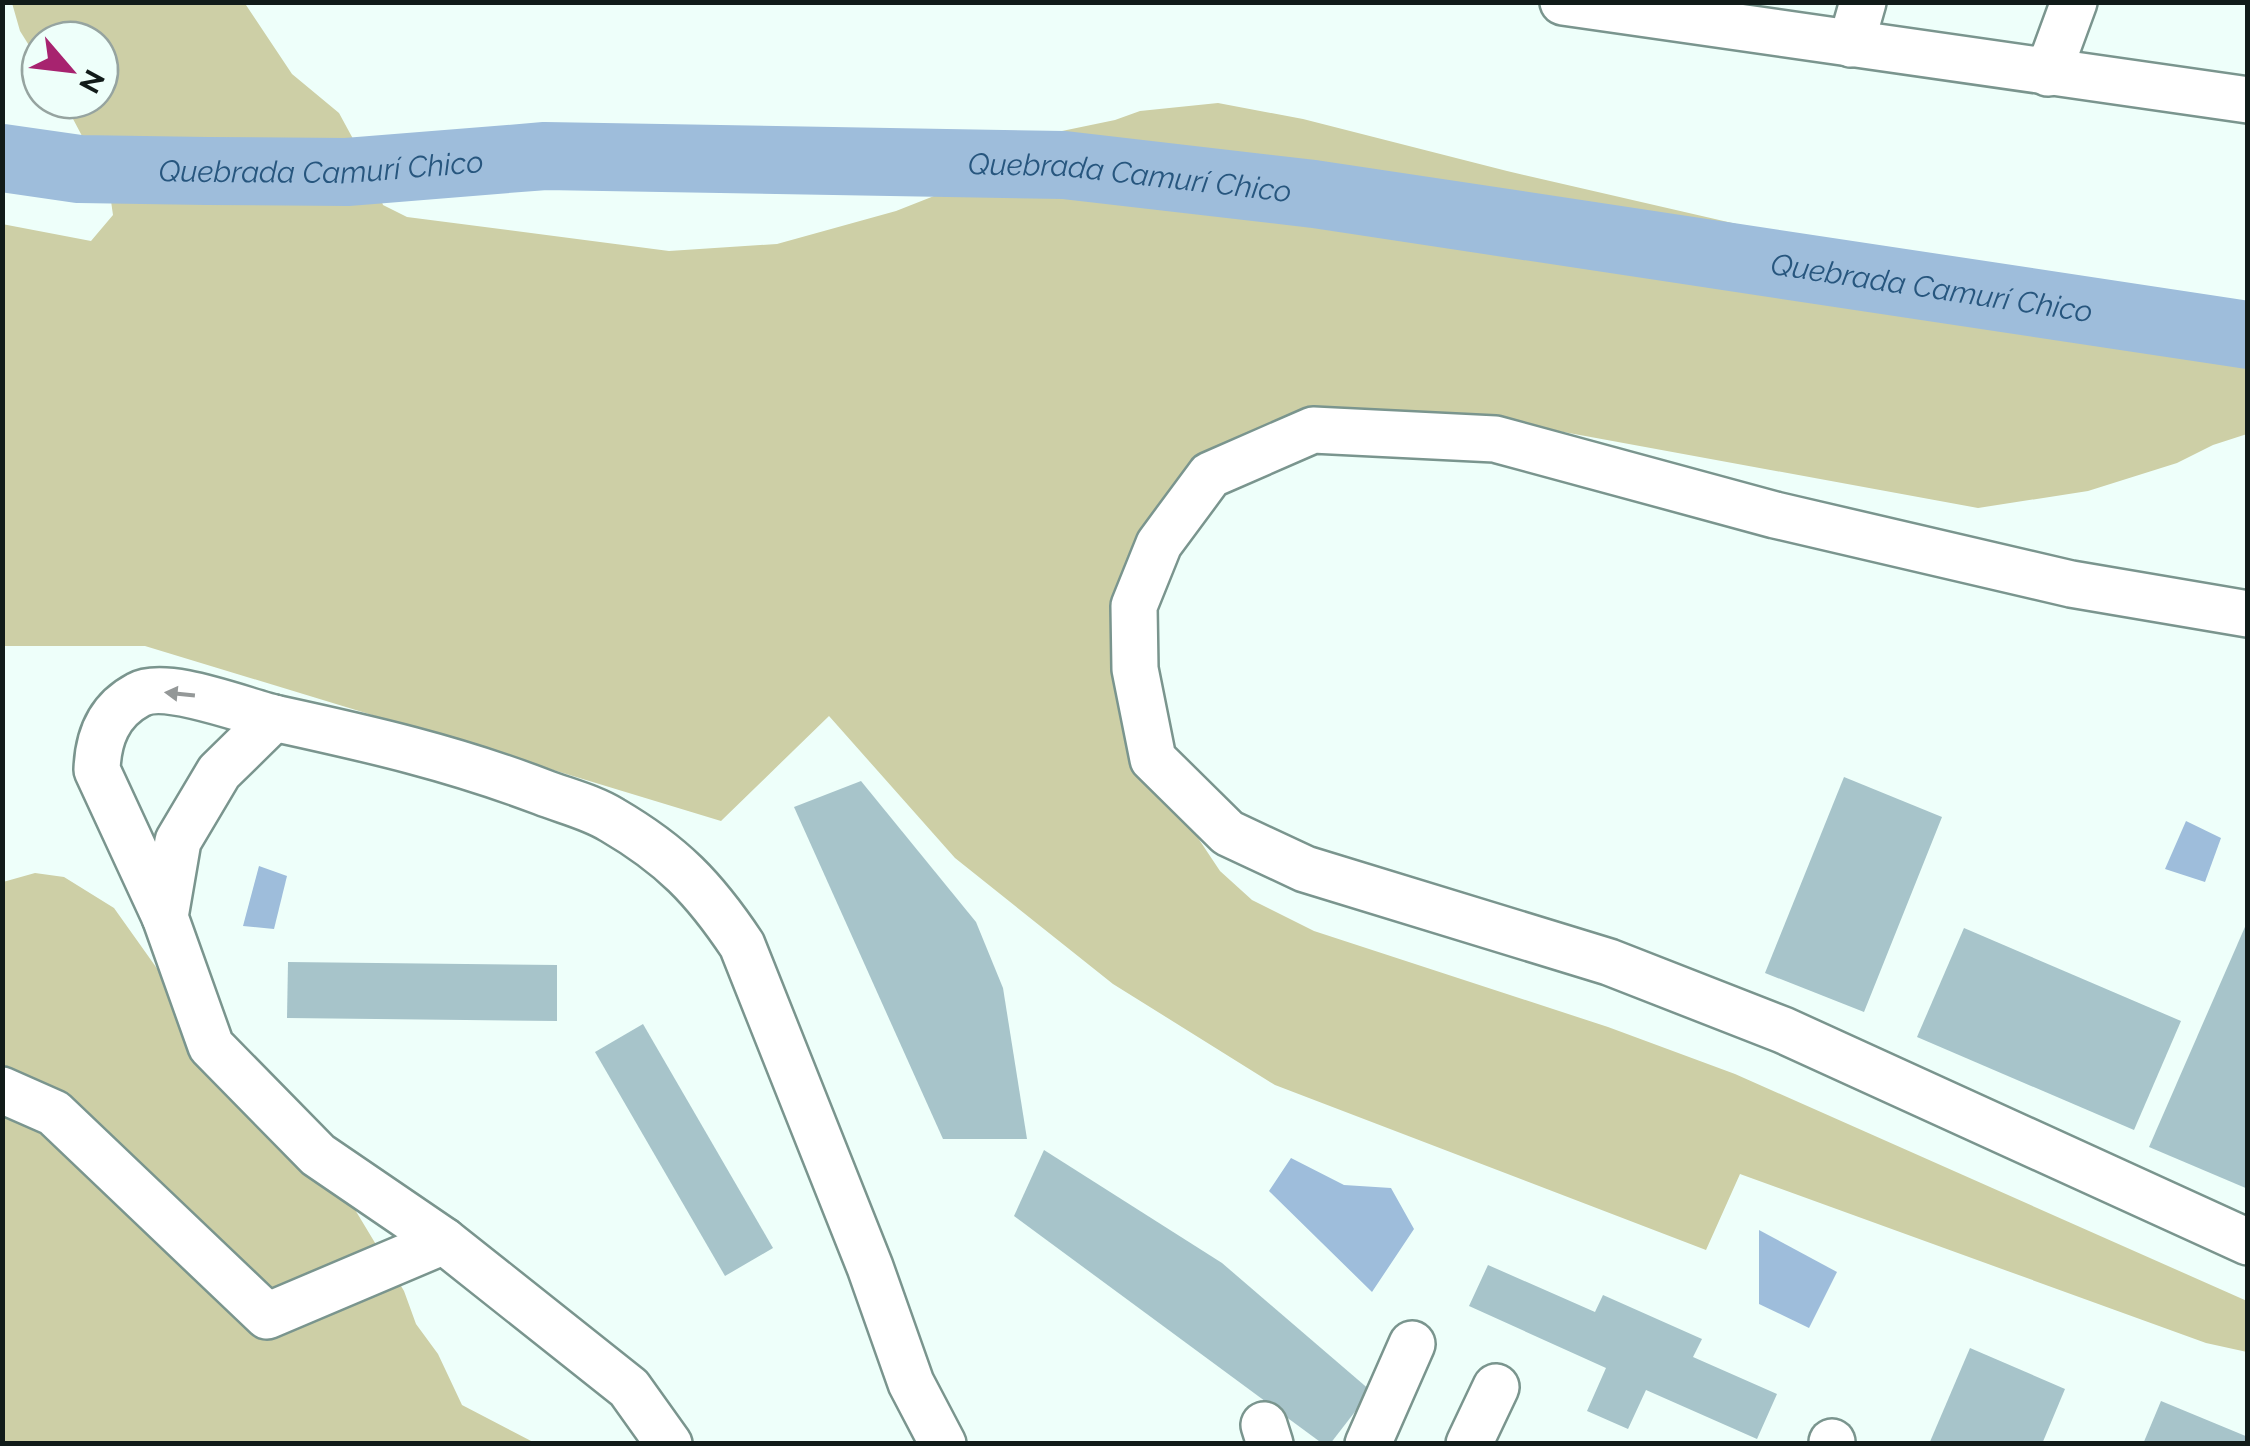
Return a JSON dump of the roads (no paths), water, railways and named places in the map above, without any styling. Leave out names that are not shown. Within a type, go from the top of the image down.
[{"type":"street","points":[[1563,2],[1857,23],[2048,73],[2248,100]]},
{"type":"street","points":[[2048,73],[2074,2]]},
{"type":"street","points":[[2248,614],[2071,584],[1776,516],[1495,439],[1313,430],[1210,475],[1160,544],[1134,606],[1136,669],[1153,760],[1228,833],[1304,869],[1609,962],[1783,1030],[2248,1242]]},
{"type":"street","points":[[670,1444],[629,1388],[444,1241],[318,1155],[211,1046],[165,916],[97,770],[98,746],[110,718],[140,692],[185,692],[274,718],[377,739],[483,770],[608,817],[667,855],[711,898],[742,945],[870,1268],[911,1383],[943,1444]]},
{"type":"street","points":[[165,916],[178,841],[218,772],[274,718]]},
{"type":"street","points":[[2,1090],[54,1112],[267,1316],[444,1241]]},
{"type":"street","points":[[1368,1444],[1412,1344]]},
{"type":"street","points":[[1469,1444],[1496,1386]]},
{"type":"water","points":[[2186,821],[2221,838],[2205,882],[2165,869]]},
{"type":"water","points":[[259,866],[287,876],[274,929],[243,926]]},
{"type":"water","points":[[1291,1158],[1344,1185],[1391,1188],[1414,1229],[1372,1292],[1269,1191]]},
{"type":"water","points":[[1759,1230],[1837,1272],[1809,1328],[1759,1304]]},
{"type":"waterway","name":"Quebrada Camurí Chico","points":[[2,158],[79,169],[347,172],[545,156],[1064,165],[1314,194],[2248,335]]}]
